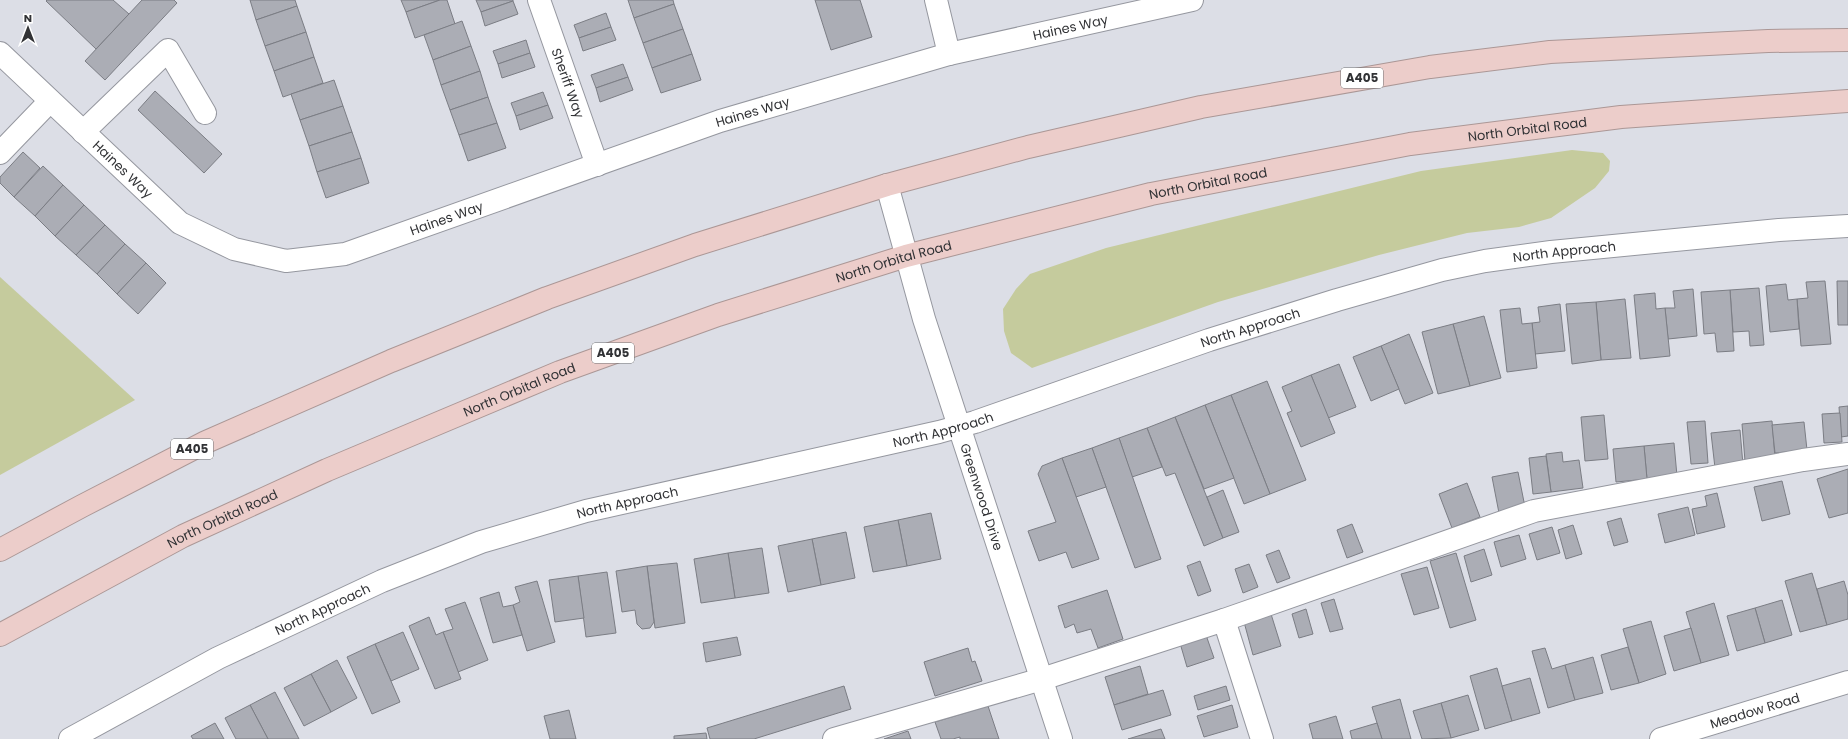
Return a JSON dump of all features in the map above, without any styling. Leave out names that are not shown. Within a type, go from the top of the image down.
[{"type":"highway","name":"A405","points":[[0,550],[206,442],[391,361],[547,298],[688,247],[887,185],[1028,147],[1200,107],[1430,67],[1550,52],[1768,41],[1848,40]]},
{"type":"highway","name":"North Orbital Road","points":[[0,635],[183,536],[327,470],[545,378],[718,315],[906,256],[1151,194],[1410,144],[1621,117],[1848,101]]},
{"type":"street","name":"Sheriff Way","points":[[539,0],[597,165]]},
{"type":"street","points":[[936,0],[949,54]]},
{"type":"street","name":"Haines Way","points":[[0,53],[180,223],[234,249],[286,261],[345,254],[720,121],[949,54],[1192,0]]},
{"type":"street","points":[[83,132],[168,50],[205,113]]},
{"type":"street","points":[[0,153],[50,101]]},
{"type":"street","name":"Greenwood Drive","points":[[887,185],[924,319],[1061,739]]},
{"type":"street","name":"North Approach","points":[[70,739],[218,658],[382,581],[481,542],[586,511],[939,432],[1209,340],[1337,300],[1456,267],[1485,261],[1551,252],[1779,230],[1848,226]]},
{"type":"street","points":[[834,739],[857,736],[1042,679],[1224,620],[1534,512],[1803,460],[1848,454]]},
{"type":"street","points":[[1224,620],[1262,739]]},
{"type":"street","name":"Meadow Road","points":[[1661,739],[1848,682]]},
{"type":"green space","points":[[1572,150],[1603,153],[1610,161],[1609,171],[1595,188],[1551,218],[1519,227],[1467,233],[1379,255],[1218,302],[1032,368],[1011,353],[1004,331],[1003,309],[1016,289],[1030,274],[1106,248],[1421,171]]},
{"type":"green space","points":[[0,277],[135,400],[0,475]]},
{"type":"building","points":[[113,0],[129,14],[96,49],[46,1]]},
{"type":"building","points":[[142,0],[174,0],[177,3],[105,80],[85,61]]},
{"type":"building","points":[[250,0],[295,0],[297,6],[256,20]]},
{"type":"building","points":[[401,0],[440,0],[406,12]]},
{"type":"building","points":[[440,0],[447,0],[455,24],[415,38],[406,12]]},
{"type":"building","points":[[476,0],[513,0],[513,1],[481,12]]},
{"type":"building","points":[[628,0],[673,0],[674,4],[634,18]]},
{"type":"building","points":[[815,0],[860,0],[872,37],[831,50]]},
{"type":"building","points":[[513,1],[518,14],[485,26],[481,12]]},
{"type":"building","points":[[674,4],[683,29],[643,43],[634,18]]},
{"type":"building","points":[[297,6],[306,32],[265,46],[256,20]]},
{"type":"building","points":[[606,13],[611,27],[579,38],[574,25]]},
{"type":"building","points":[[462,21],[471,46],[433,60],[424,35]]},
{"type":"building","points":[[611,27],[616,40],[583,51],[579,38]]},
{"type":"building","points":[[683,29],[692,54],[652,68],[643,43]]},
{"type":"building","points":[[306,32],[314,57],[274,71],[265,46]]},
{"type":"building","points":[[526,40],[530,53],[498,64],[493,51]]},
{"type":"building","points":[[471,46],[480,71],[441,85],[433,60]]},
{"type":"building","points":[[530,53],[535,67],[502,78],[498,64]]},
{"type":"building","points":[[692,54],[701,80],[661,93],[652,68]]},
{"type":"building","points":[[314,57],[323,83],[283,97],[274,71]]},
{"type":"building","points":[[623,64],[628,77],[596,88],[591,75]]},
{"type":"building","points":[[480,71],[488,97],[450,110],[441,85]]},
{"type":"building","points":[[628,77],[633,90],[600,102],[596,88]]},
{"type":"building","points":[[334,80],[343,106],[300,120],[291,94]]},
{"type":"building","points":[[155,91],[222,154],[204,173],[138,110]]},
{"type":"building","points":[[543,92],[548,105],[516,116],[511,103]]},
{"type":"building","points":[[488,97],[497,123],[459,135],[450,110]]},
{"type":"building","points":[[548,105],[553,118],[520,130],[516,116]]},
{"type":"building","points":[[343,106],[352,132],[309,146],[300,120]]},
{"type":"building","points":[[497,123],[506,148],[468,161],[459,135]]},
{"type":"building","points":[[352,132],[361,158],[317,172],[309,146]]},
{"type":"building","points":[[23,152],[40,168],[14,197],[0,183],[0,177]]},
{"type":"building","points":[[361,158],[369,183],[326,198],[317,172]]},
{"type":"building","points":[[43,166],[63,185],[35,216],[14,197]]},
{"type":"building","points":[[63,185],[84,205],[55,236],[35,216]]},
{"type":"building","points":[[84,205],[105,225],[76,255],[55,236]]},
{"type":"building","points":[[105,225],[125,244],[97,274],[76,255]]},
{"type":"building","points":[[125,244],[146,263],[117,294],[97,274]]},
{"type":"building","points":[[146,263],[166,283],[138,314],[117,294]]},
{"type":"building","points":[[1825,281],[1831,344],[1801,346],[1797,299],[1808,298],[1806,282]]},
{"type":"building","points":[[1837,281],[1848,281],[1848,325],[1838,325]]},
{"type":"building","points":[[1786,284],[1788,300],[1797,299],[1799,329],[1770,332],[1766,286]]},
{"type":"building","points":[[1759,288],[1764,345],[1750,346],[1749,331],[1733,332],[1730,290]]},
{"type":"building","points":[[1693,289],[1697,336],[1668,339],[1665,308],[1675,308],[1673,291]]},
{"type":"building","points":[[1730,290],[1734,351],[1717,352],[1715,333],[1704,334],[1701,292]]},
{"type":"building","points":[[1655,293],[1656,309],[1665,308],[1670,356],[1640,359],[1634,295]]},
{"type":"building","points":[[1625,299],[1631,358],[1601,360],[1596,302]]},
{"type":"building","points":[[1596,302],[1601,360],[1572,364],[1566,304]]},
{"type":"building","points":[[1560,304],[1565,351],[1535,354],[1532,323],[1540,322],[1538,307]]},
{"type":"building","points":[[1520,308],[1522,324],[1532,323],[1537,368],[1507,372],[1500,310]]},
{"type":"building","points":[[1484,316],[1501,378],[1470,386],[1453,324]]},
{"type":"building","points":[[1453,324],[1470,386],[1438,394],[1422,332]]},
{"type":"building","points":[[1409,334],[1433,393],[1405,404],[1381,346]]},
{"type":"building","points":[[1381,346],[1399,389],[1371,401],[1353,357]]},
{"type":"building","points":[[1339,364],[1356,407],[1328,418],[1311,375]]},
{"type":"building","points":[[1311,375],[1335,433],[1301,447],[1287,413],[1292,411],[1282,387]]},
{"type":"building","points":[[1267,381],[1306,480],[1270,494],[1231,395]]},
{"type":"building","points":[[1231,395],[1270,494],[1244,504],[1205,405]]},
{"type":"building","points":[[1205,405],[1234,478],[1204,489],[1175,417]]},
{"type":"building","points":[[1848,406],[1848,436],[1841,437],[1839,407]]},
{"type":"building","points":[[1840,413],[1842,442],[1824,443],[1822,414]]},
{"type":"building","points":[[1604,415],[1608,459],[1585,461],[1581,417]]},
{"type":"building","points":[[1175,417],[1223,538],[1204,546],[1175,473],[1166,476],[1147,428]]},
{"type":"building","points":[[1705,421],[1708,463],[1691,464],[1687,422]]},
{"type":"building","points":[[1772,421],[1775,458],[1745,461],[1742,424]]},
{"type":"building","points":[[1804,422],[1807,450],[1775,453],[1772,425]]},
{"type":"building","points":[[1147,428],[1162,467],[1132,477],[1119,438]]},
{"type":"building","points":[[1740,430],[1743,465],[1715,468],[1711,433]]},
{"type":"building","points":[[1119,438],[1161,559],[1135,568],[1092,448]]},
{"type":"building","points":[[1674,443],[1677,476],[1647,479],[1644,446]]},
{"type":"building","points":[[1644,446],[1647,479],[1616,482],[1613,449]]},
{"type":"building","points":[[1092,448],[1106,487],[1076,497],[1062,458]]},
{"type":"building","points":[[1562,452],[1563,462],[1579,460],[1583,488],[1551,492],[1546,454]]},
{"type":"building","points":[[1546,456],[1551,492],[1533,494],[1529,458]]},
{"type":"building","points":[[1062,458],[1099,559],[1072,568],[1066,552],[1039,561],[1028,531],[1056,522],[1038,474],[1042,466]]},
{"type":"building","points":[[1848,469],[1848,513],[1829,518],[1817,479]]},
{"type":"building","points":[[1518,472],[1525,507],[1499,513],[1492,477]]},
{"type":"building","points":[[1782,481],[1790,514],[1762,521],[1754,487]]},
{"type":"building","points":[[1467,483],[1480,517],[1452,528],[1439,494]]},
{"type":"building","points":[[1223,490],[1239,532],[1223,538],[1207,497]]},
{"type":"building","points":[[1717,493],[1725,527],[1697,534],[1692,509],[1707,506],[1705,496]]},
{"type":"building","points":[[1688,507],[1695,535],[1665,543],[1658,514]]},
{"type":"building","points":[[931,513],[941,559],[907,566],[898,520]]},
{"type":"building","points":[[1621,518],[1628,542],[1614,546],[1607,522]]},
{"type":"building","points":[[898,520],[907,566],[873,572],[864,527]]},
{"type":"building","points":[[1352,524],[1363,552],[1347,558],[1337,530]]},
{"type":"building","points":[[1573,525],[1582,554],[1566,559],[1558,530]]},
{"type":"building","points":[[1552,527],[1560,553],[1537,560],[1529,534]]},
{"type":"building","points":[[846,532],[855,578],[821,585],[812,539]]},
{"type":"building","points":[[1519,535],[1526,559],[1501,567],[1494,542]]},
{"type":"building","points":[[812,539],[821,585],[788,592],[778,546]]},
{"type":"building","points":[[762,548],[769,593],[735,598],[728,553]]},
{"type":"building","points":[[1484,549],[1492,575],[1471,582],[1464,556]]},
{"type":"building","points":[[1279,550],[1290,578],[1277,583],[1266,555]]},
{"type":"building","points":[[728,553],[735,598],[701,603],[694,559]]},
{"type":"building","points":[[1456,553],[1476,620],[1450,628],[1430,561]]},
{"type":"building","points":[[1200,561],[1211,591],[1198,596],[1187,566]]},
{"type":"building","points":[[677,563],[685,623],[655,628],[647,566]]},
{"type":"building","points":[[1249,564],[1258,587],[1243,593],[1235,569]]},
{"type":"building","points":[[647,566],[654,622],[650,628],[642,629],[637,624],[635,610],[622,612],[616,571]]},
{"type":"building","points":[[1427,567],[1439,608],[1414,615],[1401,574]]},
{"type":"building","points":[[607,572],[616,633],[586,637],[578,576]]},
{"type":"building","points":[[1812,573],[1827,625],[1800,632],[1785,581]]},
{"type":"building","points":[[578,576],[584,618],[555,622],[549,580]]},
{"type":"building","points":[[537,581],[555,642],[527,651],[513,605],[520,602],[515,587]]},
{"type":"building","points":[[1844,581],[1848,595],[1848,619],[1827,625],[1817,589]]},
{"type":"building","points":[[1107,590],[1123,639],[1098,648],[1091,629],[1077,633],[1074,624],[1065,628],[1058,606]]},
{"type":"building","points":[[499,592],[503,607],[513,605],[522,635],[493,643],[480,598]]},
{"type":"building","points":[[1334,599],[1343,629],[1330,632],[1321,603]]},
{"type":"building","points":[[1782,600],[1792,635],[1765,643],[1755,608]]},
{"type":"building","points":[[465,602],[488,660],[458,672],[443,632],[453,629],[445,609]]},
{"type":"building","points":[[1714,603],[1729,655],[1701,663],[1686,612]]},
{"type":"building","points":[[1755,608],[1765,643],[1737,651],[1727,616]]},
{"type":"building","points":[[1306,609],[1313,634],[1299,638],[1292,614]]},
{"type":"building","points":[[1271,614],[1281,646],[1253,655],[1244,622]]},
{"type":"building","points":[[429,617],[436,635],[443,632],[461,679],[435,689],[409,626]]},
{"type":"building","points":[[1651,621],[1666,674],[1639,683],[1623,629]]},
{"type":"building","points":[[1691,628],[1701,663],[1674,671],[1664,636]]},
{"type":"building","points":[[403,632],[419,669],[391,681],[375,644]]},
{"type":"building","points":[[1206,635],[1214,658],[1187,667],[1180,643]]},
{"type":"building","points":[[737,637],[741,655],[706,662],[703,643]]},
{"type":"building","points":[[375,644],[400,702],[372,714],[347,657]]},
{"type":"building","points":[[1628,647],[1639,683],[1611,690],[1601,655]]},
{"type":"building","points":[[968,648],[972,662],[975,661],[982,681],[935,696],[924,662]]},
{"type":"building","points":[[1545,648],[1552,669],[1565,665],[1575,700],[1548,708],[1532,651]]},
{"type":"building","points":[[1593,657],[1603,693],[1575,700],[1565,665]]},
{"type":"building","points":[[337,660],[357,698],[331,712],[311,674]]},
{"type":"building","points":[[1140,666],[1148,694],[1114,705],[1105,677]]},
{"type":"building","points":[[1497,668],[1512,721],[1485,729],[1470,676]]},
{"type":"building","points":[[311,674],[331,712],[304,726],[284,688]]},
{"type":"building","points":[[1530,678],[1540,713],[1512,721],[1502,686]]},
{"type":"building","points":[[844,686],[851,709],[754,739],[710,739],[707,728]]},
{"type":"building","points":[[1226,686],[1230,700],[1198,710],[1194,696]]},
{"type":"building","points":[[1163,690],[1171,715],[1122,730],[1114,705]]},
{"type":"building","points":[[275,692],[299,739],[268,739],[250,705]]},
{"type":"building","points":[[1468,695],[1479,730],[1451,738],[1441,703]]},
{"type":"building","points":[[1400,699],[1411,739],[1382,739],[1372,707]]},
{"type":"building","points":[[1441,703],[1451,738],[1422,739],[1413,711]]},
{"type":"building","points":[[250,705],[268,739],[236,739],[225,718]]},
{"type":"building","points":[[1232,705],[1238,727],[1204,737],[1197,716]]},
{"type":"building","points":[[988,706],[999,739],[960,739],[960,737],[953,739],[941,739],[935,722]]},
{"type":"building","points":[[569,710],[576,739],[550,739],[544,716]]},
{"type":"building","points":[[1336,716],[1343,739],[1313,739],[1309,724]]},
{"type":"building","points":[[215,723],[224,739],[193,739],[191,736]]},
{"type":"building","points":[[1377,723],[1382,739],[1352,739],[1350,731]]},
{"type":"building","points":[[1161,729],[1165,739],[1128,739]]},
{"type":"building","points":[[908,731],[911,739],[884,739]]},
{"type":"building","points":[[706,733],[707,739],[674,739],[674,736]]}]
